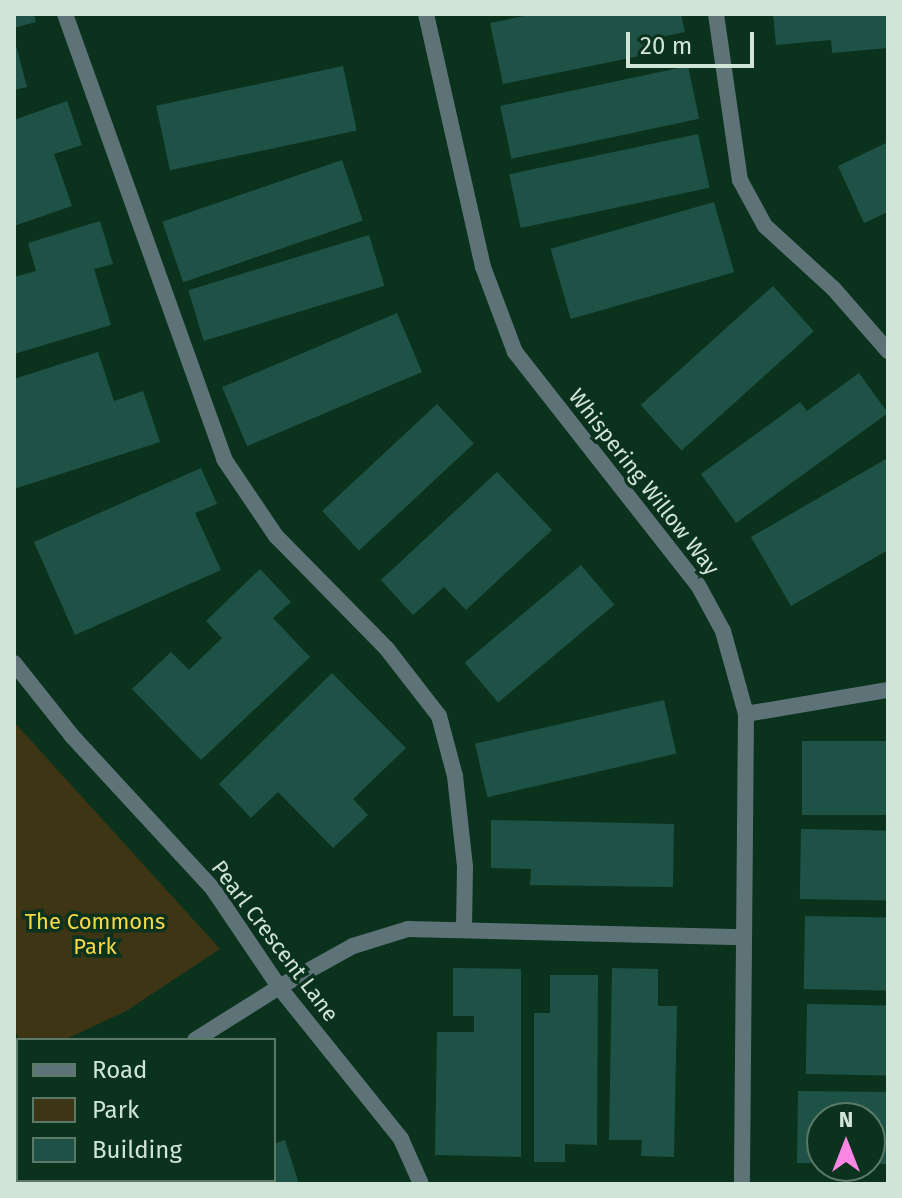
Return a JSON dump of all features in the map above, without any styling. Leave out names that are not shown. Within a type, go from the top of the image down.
[{"type":"street","points":[[65,14],[224,459],[276,536],[387,649],[439,716],[455,776],[465,866],[464,928]]},
{"type":"street","name":"Whispering Willow Way","points":[[426,14],[483,267],[515,352],[698,585],[723,631],[746,714],[742,1184]]},
{"type":"street","points":[[716,14],[740,180],[765,226],[833,288],[888,351]]},
{"type":"street","name":"Pearl Crescent Lane","points":[[14,663],[72,736],[213,889],[279,987],[401,1139],[421,1184]]},
{"type":"street","points":[[746,714],[888,690]]},
{"type":"street","points":[[198,1038],[279,987],[353,946],[408,929],[743,937]]},
{"type":"green space","name":"The Commons Park","points":[[14,722],[220,949],[126,1011],[68,1038],[18,1038],[14,1029]]},
{"type":"building","points":[[14,14],[34,14],[36,22],[14,28]]},
{"type":"building","points":[[534,14],[681,14],[685,32],[646,40],[649,54],[503,84],[490,23]]},
{"type":"building","points":[[773,14],[888,14],[888,48],[832,53],[831,40],[776,45]]},
{"type":"building","points":[[14,38],[27,87],[14,90]]},
{"type":"building","points":[[343,66],[357,131],[170,170],[156,106]]},
{"type":"building","points":[[688,66],[699,119],[511,159],[500,106]]},
{"type":"building","points":[[67,101],[82,145],[54,154],[72,206],[14,226],[14,120]]},
{"type":"building","points":[[698,134],[709,188],[521,228],[509,174]]},
{"type":"building","points":[[888,142],[888,212],[864,223],[838,166]]},
{"type":"building","points":[[342,160],[363,221],[183,282],[162,222]]},
{"type":"building","points":[[714,202],[734,272],[571,319],[551,249]]},
{"type":"building","points":[[100,221],[113,264],[94,269],[111,325],[14,354],[14,277],[36,271],[28,243]]},
{"type":"building","points":[[369,235],[384,286],[204,341],[188,290]]},
{"type":"building","points":[[773,286],[814,331],[682,450],[641,405]]},
{"type":"building","points":[[397,313],[422,372],[247,446],[222,387]]},
{"type":"building","points":[[98,352],[114,401],[143,391],[160,442],[14,489],[14,379]]},
{"type":"building","points":[[859,373],[888,413],[736,523],[701,474],[800,402],[807,411]]},
{"type":"building","points":[[437,404],[474,443],[359,551],[322,511]]},
{"type":"building","points":[[886,459],[888,550],[791,606],[751,537]]},
{"type":"building","points":[[201,468],[217,504],[195,513],[221,570],[75,635],[34,542]]},
{"type":"building","points":[[497,472],[552,530],[466,610],[444,587],[413,615],[381,580]]},
{"type":"building","points":[[581,565],[614,605],[498,703],[465,663]]},
{"type":"building","points":[[260,569],[291,602],[273,618],[310,657],[201,760],[132,689],[171,652],[189,670],[222,638],[206,621]]},
{"type":"building","points":[[332,673],[406,748],[353,799],[368,815],[333,848],[278,792],[251,818],[219,784]]},
{"type":"building","points":[[664,700],[676,754],[487,797],[475,744]]},
{"type":"building","points":[[802,741],[888,741],[888,815],[802,815]]},
{"type":"building","points":[[491,820],[674,824],[673,887],[530,885],[531,869],[491,868]]},
{"type":"building","points":[[801,829],[888,831],[887,901],[800,899]]},
{"type":"building","points":[[805,916],[888,917],[887,990],[804,989]]},
{"type":"building","points":[[453,968],[521,969],[521,1157],[435,1155],[437,1032],[474,1032],[474,1016],[453,1016]]},
{"type":"building","points":[[612,968],[658,969],[658,1006],[677,1006],[674,1157],[641,1156],[642,1140],[609,1140]]},
{"type":"building","points":[[550,975],[598,975],[597,1145],[565,1144],[565,1162],[534,1162],[534,1013],[550,1013]]},
{"type":"building","points":[[807,1004],[888,1005],[887,1075],[806,1074]]},
{"type":"building","points":[[798,1091],[888,1092],[888,1164],[886,1102],[806,1102],[806,1163],[797,1163]]},
{"type":"building","points":[[285,1140],[299,1184],[254,1184],[276,1182],[276,1143]]}]
